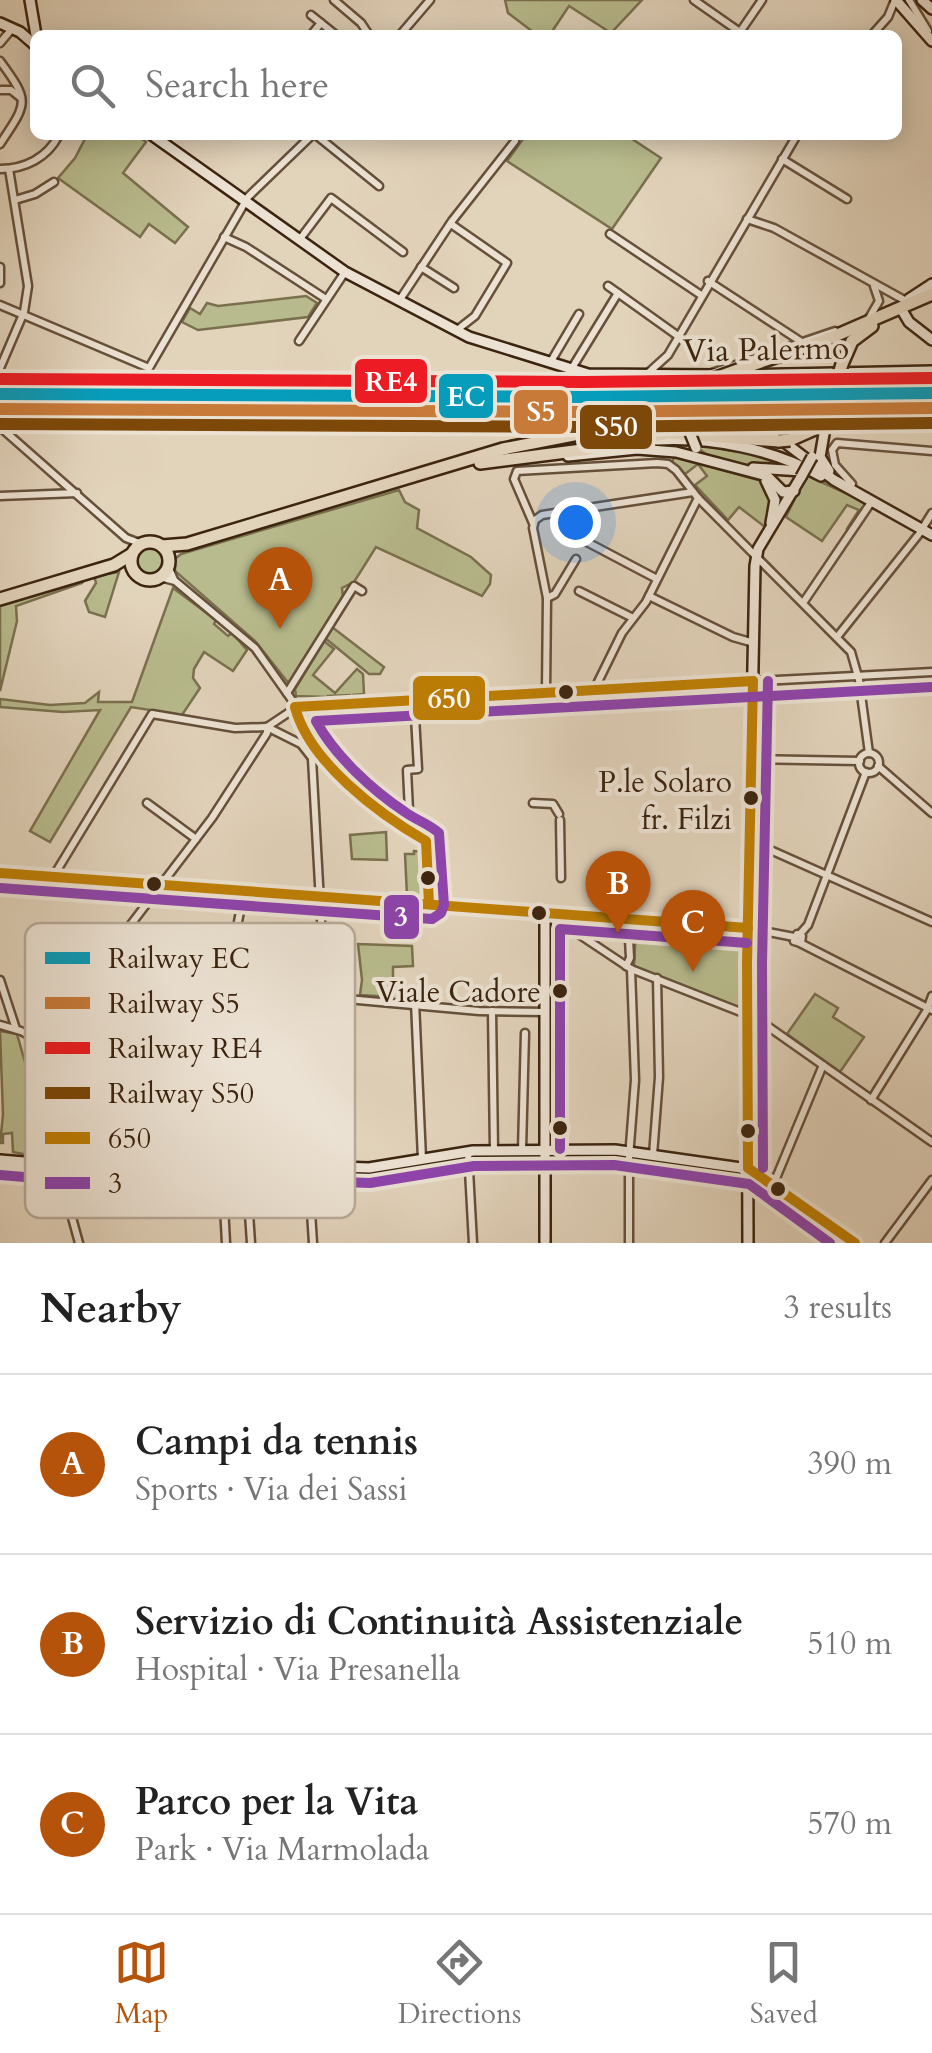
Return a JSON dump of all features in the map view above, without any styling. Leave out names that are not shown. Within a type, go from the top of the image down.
[{"type":"main road","points":[[441,470],[668,433],[784,441],[815,429],[829,408],[844,361],[858,334],[904,306],[932,297]]},
{"type":"main road","points":[[0,599],[114,566],[149,542],[180,546],[545,438],[667,414],[703,381],[932,297]]},
{"type":"main road","points":[[162,546],[166,567]]},
{"type":"main road","points":[[114,566],[133,570],[145,579],[166,567],[180,546]]},
{"type":"main road","points":[[133,570],[136,550]]},
{"type":"street","points":[[334,0],[366,30]]},
{"type":"street","points":[[404,30],[430,0]]},
{"type":"street","points":[[694,0],[736,30]]},
{"type":"street","points":[[744,30],[762,0]]},
{"type":"street","points":[[922,0],[932,9]]},
{"type":"street","points":[[32,2],[35,30]]},
{"type":"street","points":[[888,17],[901,2]]},
{"type":"street","points":[[876,30],[901,2]]},
{"type":"street","points":[[901,2],[932,38]]},
{"type":"street","points":[[901,2],[932,38]]},
{"type":"street","points":[[311,15],[330,30]]},
{"type":"street","points":[[0,43],[32,20]]},
{"type":"street","points":[[0,23],[30,41]]},
{"type":"street","points":[[315,30],[321,23]]},
{"type":"street","points":[[0,60],[18,84],[22,99],[21,114],[0,144]]},
{"type":"street","points":[[0,90],[8,82],[7,71]]},
{"type":"street","points":[[0,90],[11,90],[22,99]]},
{"type":"street","points":[[0,134],[12,126]]},
{"type":"street","points":[[0,368],[22,315],[28,280],[15,200],[5,169],[44,155],[55,140]]},
{"type":"street","name":"Via Palermo","points":[[159,140],[345,272],[455,331],[571,370],[600,376],[663,375],[703,381],[932,371]]},
{"type":"street","points":[[0,306],[149,368],[244,202],[309,140]]},
{"type":"street","points":[[320,140],[380,186]]},
{"type":"street","points":[[643,375],[656,369],[668,355],[794,140]]},
{"type":"street","points":[[399,302],[451,224],[514,141]]},
{"type":"street","points":[[782,159],[848,199]]},
{"type":"street","points":[[15,200],[32,196],[54,182]]},
{"type":"street","points":[[299,240],[331,198],[403,252]]},
{"type":"street","points":[[747,218],[874,285],[904,306],[909,322],[932,340]]},
{"type":"street","points":[[451,224],[507,262],[475,316],[455,331]]},
{"type":"street","points":[[610,234],[701,294]]},
{"type":"street","points":[[224,238],[246,247],[326,299]]},
{"type":"street","points":[[0,267],[0,283]]},
{"type":"street","points":[[421,267],[454,288]]},
{"type":"street","points":[[299,340],[345,272]]},
{"type":"street","points":[[708,282],[801,341]]},
{"type":"street","points":[[873,318],[904,306],[932,284]]},
{"type":"street","points":[[873,318],[879,301],[874,285]]},
{"type":"street","points":[[608,286],[678,336]]},
{"type":"street","points":[[571,370],[618,292]]},
{"type":"street","points":[[550,363],[579,314]]},
{"type":"street","points":[[472,338],[475,316]]},
{"type":"street","points":[[724,466],[696,448],[688,434],[688,405],[703,381],[801,341],[851,329]]},
{"type":"street","points":[[663,375],[668,355]]},
{"type":"street","points":[[829,408],[820,457],[823,465],[851,489]]},
{"type":"street","points":[[476,459],[682,424],[748,423],[767,429],[829,477],[923,533]]},
{"type":"street","points":[[0,427],[136,550]]},
{"type":"street","points":[[748,1243],[746,1015],[756,557],[824,434]]},
{"type":"street","points":[[630,441],[670,439],[768,454],[873,500]]},
{"type":"street","points":[[851,489],[834,462],[832,450],[837,443],[932,451]]},
{"type":"street","points":[[508,458],[586,456],[644,449],[742,469],[769,477],[782,491],[794,491]]},
{"type":"street","points":[[546,692],[547,598],[533,523],[514,479],[517,471],[662,462],[676,470],[852,653],[870,754]]},
{"type":"street","points":[[742,469],[795,469],[851,489]]},
{"type":"street","points":[[757,474],[767,482],[774,496],[767,535]]},
{"type":"street","points":[[0,496],[77,493]]},
{"type":"street","points":[[533,523],[542,515],[696,495]]},
{"type":"street","points":[[594,690],[649,596],[696,495]]},
{"type":"street","points":[[804,603],[873,500]]},
{"type":"street","points":[[837,637],[923,533],[932,513]]},
{"type":"street","points":[[586,541],[657,579]]},
{"type":"street","points":[[547,598],[556,594],[576,559]]},
{"type":"street","points":[[166,567],[175,581],[252,646],[287,693],[296,718],[329,762],[385,814],[427,843],[429,904]]},
{"type":"street","points":[[287,693],[354,586],[362,591]]},
{"type":"street","points":[[580,591],[633,618]]},
{"type":"street","points":[[649,596],[754,644]]},
{"type":"street","points":[[267,727],[295,707],[932,672]]},
{"type":"street","points":[[600,678],[607,690]]},
{"type":"street","points":[[410,832],[407,770],[418,769],[414,699]]},
{"type":"street","points":[[53,876],[152,714],[235,728],[267,727],[298,743],[307,745],[311,740]]},
{"type":"street","points":[[130,923],[196,839],[267,733],[267,727]]},
{"type":"street","points":[[311,740],[322,923]]},
{"type":"street","points":[[298,743],[313,762]]},
{"type":"street","points":[[752,758],[860,762],[870,754]]},
{"type":"street","points":[[866,772],[874,772],[878,766],[878,758],[870,754]]},
{"type":"street","points":[[766,847],[768,759]]},
{"type":"street","points":[[313,762],[329,762]]},
{"type":"street","points":[[860,762],[866,772]]},
{"type":"street","points":[[878,766],[932,813]]},
{"type":"street","points":[[798,938],[806,929],[866,772]]},
{"type":"street","points":[[148,802],[196,839]]},
{"type":"street","points":[[533,803],[553,804],[560,817],[560,878]]},
{"type":"street","points":[[750,840],[932,922]]},
{"type":"street","points":[[0,872],[748,928],[798,938],[930,1009]]},
{"type":"street","points":[[238,923],[244,891]]},
{"type":"street","points":[[544,1243],[545,913]]},
{"type":"street","points":[[558,914],[562,922],[628,967],[758,1020],[932,1142]]},
{"type":"street","points":[[571,915],[574,930]]},
{"type":"street","points":[[628,919],[634,1080],[628,1243]]},
{"type":"street","points":[[653,1155],[660,1077],[657,978]]},
{"type":"street","points":[[0,980],[16,1029]]},
{"type":"street","points":[[871,1100],[930,1009],[932,996]]},
{"type":"street","points":[[355,999],[544,1012]]},
{"type":"street","points":[[415,1002],[422,1159]]},
{"type":"street","points":[[492,1011],[494,1150]]},
{"type":"street","points":[[0,1025],[25,1034]]},
{"type":"street","points":[[522,1150],[525,1034]]},
{"type":"street","points":[[774,1184],[823,1065]]},
{"type":"street","points":[[355,1167],[468,1152],[544,1149],[630,1152],[748,1168],[855,1243]]},
{"type":"street","points":[[468,1152],[474,1243]]},
{"type":"street","points":[[0,1164],[25,1166]]},
{"type":"street","points":[[884,1243],[932,1180]]},
{"type":"street","points":[[72,1218],[79,1243]]},
{"type":"street","points":[[225,1218],[226,1243]]},
{"type":"street","points":[[249,1218],[251,1243]]},
{"type":"street","points":[[311,1218],[313,1243]]},
{"type":"green space","points":[[505,0],[642,0],[614,30],[606,30],[569,6],[553,30],[530,30],[508,13]]},
{"type":"green space","points":[[84,140],[143,140],[146,142],[123,173],[188,227],[175,243],[149,224],[140,237],[58,178]]},
{"type":"green space","points":[[522,140],[634,140],[661,158],[612,229],[507,161]]},
{"type":"green space","points":[[306,296],[317,303],[308,317],[198,330],[182,322],[190,308],[200,314],[207,303],[218,306]]},
{"type":"green space","points":[[823,410],[817,422],[786,437],[754,420],[753,413]]},
{"type":"green space","points":[[695,444],[794,466],[728,463],[716,460]]},
{"type":"green space","points":[[675,456],[762,481],[772,499],[765,527],[739,507],[728,520],[695,485],[707,476],[698,464],[685,474],[672,462]]},
{"type":"green space","points":[[806,475],[867,503],[850,531],[847,529],[859,510],[847,505],[822,541],[786,517]]},
{"type":"green space","points":[[399,490],[405,502],[419,510],[417,528],[471,557],[491,575],[490,584],[482,596],[376,547],[354,582],[342,588],[343,597],[290,685],[256,642],[175,571],[175,559],[181,554]]},
{"type":"green space","points":[[150,545],[161,550],[166,561],[161,572],[150,577],[139,572],[134,561],[139,550]]},
{"type":"green space","points":[[119,572],[105,617],[89,612],[85,601],[96,583],[94,576]]},
{"type":"green space","points":[[85,578],[82,583],[16,606],[17,621],[0,691],[0,603]]},
{"type":"green space","points":[[173,588],[216,620],[214,624],[228,636],[232,633],[247,650],[233,671],[204,652],[193,678],[200,688],[182,715],[131,707],[50,842],[30,831],[100,710],[63,712],[0,707],[0,699],[50,705],[85,703],[99,692],[98,702],[132,702]]},
{"type":"green space","points":[[332,627],[384,667],[380,674],[369,674],[325,638]]},
{"type":"green space","points":[[324,641],[334,649],[313,675],[335,693],[357,669],[363,674],[364,694],[353,695],[352,699],[350,695],[328,696],[328,700],[296,696],[295,689]]},
{"type":"green space","points":[[386,832],[387,860],[352,859],[350,835]]},
{"type":"green space","points":[[423,852],[425,897],[407,896],[405,854]]},
{"type":"green space","points":[[636,928],[740,934],[740,1010],[634,967]]},
{"type":"green space","points":[[358,944],[412,946],[413,966],[393,967],[393,997],[360,995]]},
{"type":"green space","points":[[815,994],[838,1008],[833,1017],[864,1037],[840,1072],[787,1034]]},
{"type":"green space","points":[[0,1031],[17,1034],[25,1062],[25,1154],[13,1152],[12,1133],[3,1134],[0,1143]]},
{"type":"railway","points":[[805,385],[932,381]]},
{"type":"railway","points":[[0,386],[727,388],[820,392]]},
{"type":"rail line","name":"RE4","points":[[0,379],[583,382],[932,378]]},
{"type":"rail line","name":"EC","points":[[0,394],[583,397],[932,393]]},
{"type":"rail line","name":"S5","points":[[0,409],[583,412],[932,408]]},
{"type":"rail line","name":"S50","points":[[0,424],[583,427],[932,423]]},
{"type":"transit line","name":"650","points":[[295,707],[753,681]]},
{"type":"transit line","name":"650","points":[[748,1168],[747,963],[753,681]]},
{"type":"transit line","name":"3","points":[[763,1168],[762,963],[768,681]]},
{"type":"transit line","name":"3","points":[[0,888],[432,919],[444,905],[439,833],[367,783],[333,747],[316,721],[932,687]]},
{"type":"transit line","name":"650","points":[[295,707],[303,727],[330,766],[368,801],[426,841],[429,904]]},
{"type":"transit line","name":"650","points":[[0,873],[748,928]]},
{"type":"transit line","name":"3","points":[[560,1149],[560,929],[747,943]]},
{"type":"transit line","name":"3","points":[[355,1182],[474,1166],[614,1165],[749,1184],[830,1243]]},
{"type":"transit line","name":"650","points":[[748,1168],[855,1243]]},
{"type":"transit line","name":"3","points":[[0,1175],[25,1177]]},
{"type":"place","name":"Campi da tennis","points":[[280,629]]},
{"type":"place","name":"P.le Solaro fr. Filzi","points":[[751,798]]},
{"type":"place","name":"Servizio di Continuità Assistenziale","points":[[618,933]]},
{"type":"place","name":"Parco per la Vita","points":[[693,972]]},
{"type":"place","name":"Viale Cadore","points":[[560,991]]}]
